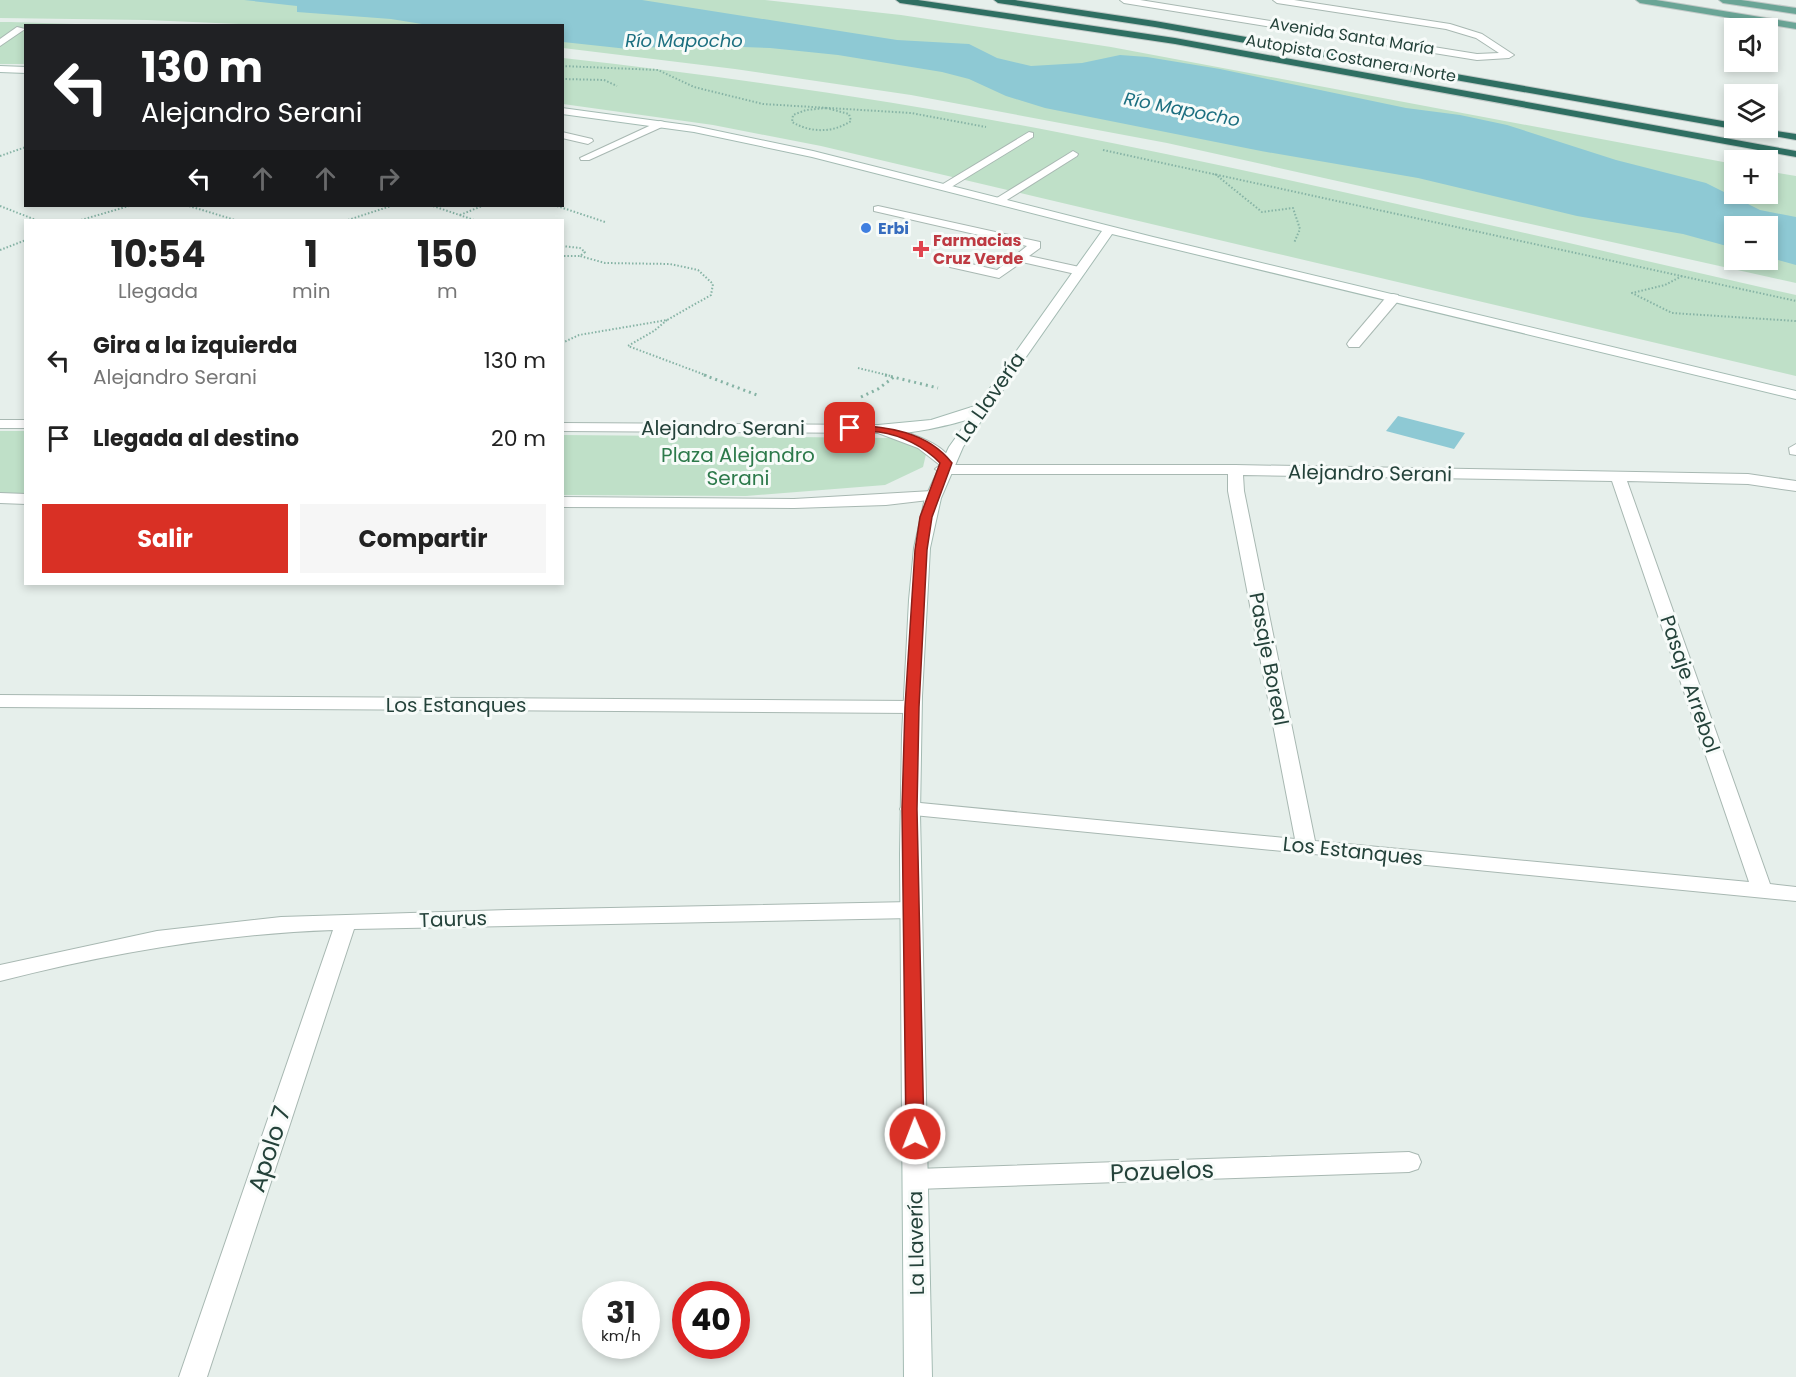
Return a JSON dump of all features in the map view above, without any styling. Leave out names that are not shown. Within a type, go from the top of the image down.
[{"type":"highway","name":"Autopista Costanera Norte","points":[[900,0],[1175,41],[1796,154]]},
{"type":"highway","name":"Autopista Costanera Norte","points":[[998,0],[1167,26],[1724,124]]},
{"type":"highway","points":[[1778,134],[1796,137]]},
{"type":"main road","points":[[1640,0],[1796,26]]},
{"type":"main road","points":[[1723,0],[1796,11]]},
{"type":"street","name":"Avenida Santa María","points":[[1124,0],[1477,57],[1509,55]]},
{"type":"street","name":"Avenida Santa María","points":[[1146,0],[1357,29],[1509,55]]},
{"type":"street","name":"Avenida Santa María","points":[[1277,0],[1448,26],[1479,36],[1509,55]]},
{"type":"street","points":[[0,43],[20,29]]},
{"type":"street","points":[[0,69],[24,70]]},
{"type":"street","points":[[564,111],[748,139],[1109,230],[1796,395]]},
{"type":"street","points":[[585,158],[660,124]]},
{"type":"street","points":[[564,135],[588,141]]},
{"type":"street","points":[[944,187],[1029,135]]},
{"type":"street","points":[[998,201],[1073,154]]},
{"type":"street","points":[[878,209],[1036,245],[999,274],[954,264]]},
{"type":"street","name":"La Llavería","points":[[918,1377],[910,809],[912,707],[921,550],[926,517],[945,466],[1109,230]]},
{"type":"street","points":[[1020,258],[1080,271]]},
{"type":"street","points":[[1354,344],[1394,298]]},
{"type":"street","points":[[878,429],[937,425],[962,417],[986,404]]},
{"type":"street","points":[[0,424],[24,424]]},
{"type":"street","name":"Alejandro Serani","points":[[564,427],[878,429],[920,441],[934,450],[945,466],[1748,479],[1796,486]]},
{"type":"street","name":"Pasaje Boreal","points":[[1235,471],[1236,491],[1305,846]]},
{"type":"street","name":"Pasaje Arrebol","points":[[1618,477],[1762,891]]},
{"type":"street","points":[[564,502],[821,503],[886,501],[932,496]]},
{"type":"street","points":[[0,498],[24,499]]},
{"type":"street","name":"Los Estanques","points":[[0,701],[912,707]]},
{"type":"street","name":"Los Estanques","points":[[910,809],[1796,894]]},
{"type":"street","name":"Taurus","points":[[0,973],[97,950],[181,935],[345,922],[911,909]]},
{"type":"street","name":"Apolo 7","points":[[193,1377],[345,922]]},
{"type":"street","name":"Pozuelos","points":[[916,1179],[1409,1162]]},
{"type":"path","points":[[564,66],[658,70],[694,87],[763,104],[910,112],[1029,135]]},
{"type":"path","points":[[826,108],[849,114],[851,121],[841,127],[823,130],[804,128],[792,122],[793,115],[798,112],[826,108]]},
{"type":"path","points":[[0,156],[24,148]]},
{"type":"path","points":[[1095,149],[1796,301]]},
{"type":"path","points":[[1214,173],[1262,212],[1293,208],[1300,229],[1296,242],[1290,245]]},
{"type":"path","points":[[0,206],[33,219]]},
{"type":"path","points":[[84,219],[126,207]]},
{"type":"path","points":[[192,207],[232,219]]},
{"type":"path","points":[[351,219],[388,207]]},
{"type":"path","points":[[436,207],[471,219]]},
{"type":"path","points":[[459,215],[479,207]]},
{"type":"path","points":[[560,207],[605,222]]},
{"type":"path","points":[[0,250],[24,241]]},
{"type":"path","points":[[564,246],[580,248],[585,252],[580,256]]},
{"type":"path","points":[[564,256],[580,256],[605,263],[670,264],[698,270],[713,284],[711,295],[628,346],[767,399]]},
{"type":"path","points":[[1682,276],[1665,285],[1632,293],[1672,313],[1796,321]]},
{"type":"path","points":[[564,342],[579,335],[667,320]]},
{"type":"path","points":[[858,368],[986,404]]},
{"type":"path","points":[[859,398],[878,389],[894,377]]},
{"type":"green space","points":[[0,0],[765,0],[901,15],[1111,47],[1724,162],[1724,204],[1778,204],[1778,173],[1796,176],[1796,283],[1738,270],[1778,270],[1778,216],[1724,216],[1724,267],[1167,143],[911,95],[735,69],[564,48],[564,24],[238,24],[0,18]]},
{"type":"green space","points":[[0,22],[71,24],[24,24],[24,64],[0,64]]},
{"type":"green space","points":[[564,58],[813,91],[938,110],[1062,133],[1338,191],[1796,295],[1796,376],[821,146],[713,125],[564,104]]},
{"type":"green space","points":[[0,431],[24,431],[24,493],[0,493]]},
{"type":"green space","name":"Plaza Alejandro Serani","points":[[564,435],[897,438],[927,450],[923,467],[885,485],[746,496],[564,495]]},
{"type":"water","name":"Río Mapocho","points":[[244,0],[642,0],[897,40],[969,44],[997,58],[1031,66],[1082,63],[1120,55],[1220,69],[1406,108],[1460,115],[1507,125],[1616,160],[1706,183],[1724,192],[1724,204],[1748,204],[1760,210],[1796,217],[1796,265],[1778,260],[1778,216],[1724,216],[1724,245],[1683,234],[1577,216],[1418,178],[1261,151],[1045,108],[1006,96],[969,79],[942,72],[838,55],[770,48],[688,45],[628,49],[564,42],[564,24],[422,24],[391,19],[297,12],[297,6]]},
{"type":"water","points":[[1398,416],[1465,433],[1454,449],[1386,431]]},
{"type":"place","name":"Erbi","points":[[866,228]]},
{"type":"place","name":"Farmacias Cruz Verde","points":[[921,249]]},
{"type":"route","points":[[850,428],[878,429],[901,434],[920,441],[934,450],[946,463],[932,496],[921,550],[912,707],[910,809],[915,1134]]}]
